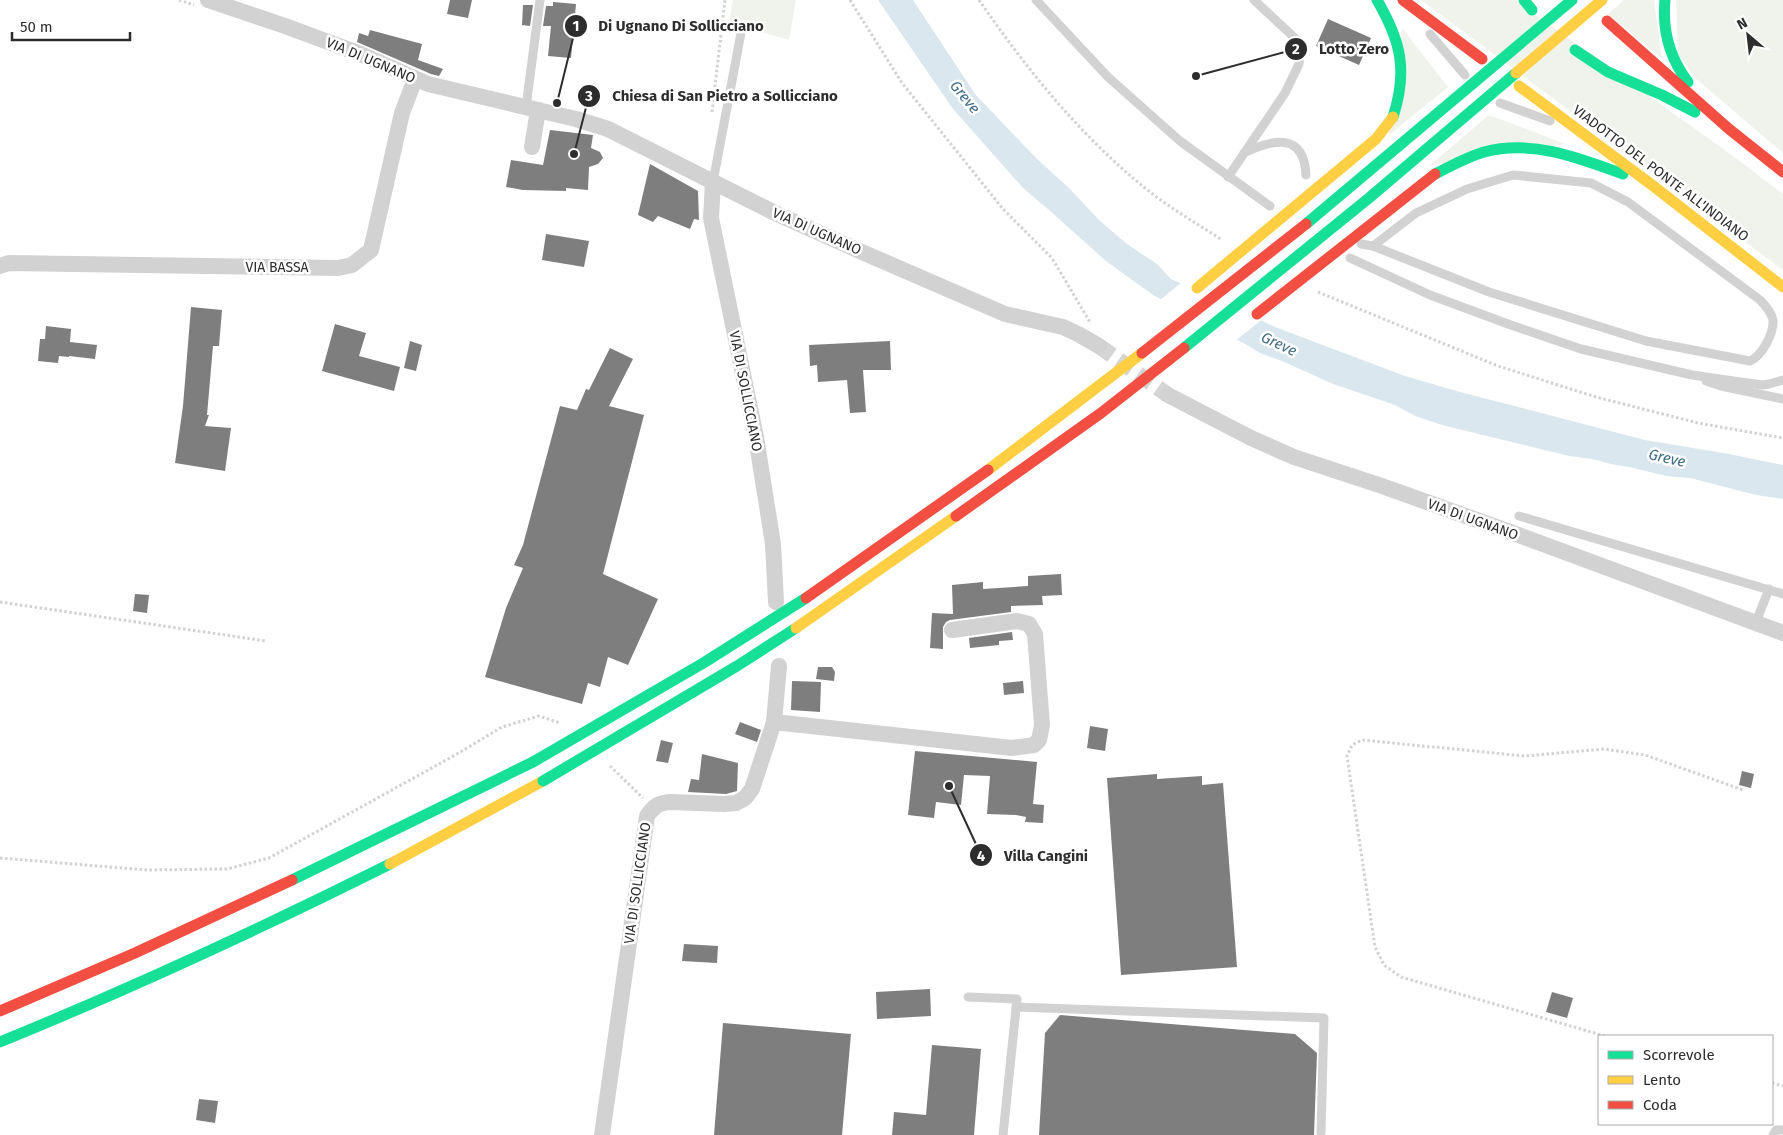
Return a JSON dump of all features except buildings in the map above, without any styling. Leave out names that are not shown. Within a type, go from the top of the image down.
[{"type":"highway","points":[[1185,298],[1376,139],[1393,117],[1402,89],[1403,72],[1390,22],[1377,0]]},
{"type":"highway","points":[[1402,0],[1482,60]]},
{"type":"highway","points":[[1524,0],[1532,10]]},
{"type":"highway","points":[[0,1011],[217,916],[533,762],[632,706],[802,600],[892,538],[1077,404],[1238,279],[1350,188],[1572,0]]},
{"type":"highway","points":[[812,618],[1108,406],[1256,291],[1602,0]]},
{"type":"highway","points":[[1665,0],[1664,29],[1672,57],[1686,80],[1730,129]]},
{"type":"highway","points":[[1607,21],[1730,129],[1783,172]]},
{"type":"highway","points":[[1575,50],[1608,72],[1662,95],[1730,129]]},
{"type":"highway","name":"VIADOTTO DEL PONTE ALL'INDIANO","points":[[1519,86],[1587,134],[1783,287]]},
{"type":"highway","points":[[1251,318],[1435,174],[1466,156],[1479,152],[1510,148],[1537,148],[1586,160],[1655,186]]},
{"type":"highway","points":[[802,600],[947,484]]},
{"type":"highway","points":[[0,1042],[59,1018],[237,939],[400,858],[543,781],[736,666],[994,503]]},
{"type":"street","name":"VIA DI UGNANO","points":[[208,0],[358,53],[415,79],[440,87],[576,119],[608,129],[777,214],[969,299],[1010,315],[1069,330],[1099,346]]},
{"type":"street","name":"VIA BASSA","points":[[0,266],[9,263],[338,268],[352,265],[371,250],[402,113],[415,79]]},
{"type":"street","points":[[532,108],[532,147]]},
{"type":"street","name":"VIA DI SOLLICCIANO","points":[[714,182],[711,218],[756,437],[773,544],[776,602]]},
{"type":"street","name":"VIA DI UGNANO","points":[[1162,390],[1251,438],[1294,458],[1421,500],[1783,633]]},
{"type":"street","points":[[774,722],[1012,748],[1034,745],[1039,740],[1042,725],[1035,634],[1030,624],[1017,621],[952,630]]},
{"type":"street","name":"VIA DI SOLLICCIANO","points":[[602,1135],[644,825],[647,816],[657,804],[670,802],[724,804],[736,803],[745,798],[752,789],[774,722],[779,666]]},
{"type":"lane","points":[[532,108],[540,0]]},
{"type":"lane","points":[[1036,0],[1108,77],[1180,141],[1270,206]]},
{"type":"lane","points":[[1228,177],[1285,93],[1299,64],[1300,49],[1297,40],[1254,0]]},
{"type":"lane","points":[[1402,0],[1465,75]]},
{"type":"lane","points":[[714,182],[741,32]]},
{"type":"lane","points":[[1500,103],[1587,134]]},
{"type":"lane","points":[[1244,153],[1273,142],[1289,142],[1301,153],[1306,167],[1306,175]]},
{"type":"lane","points":[[1361,244],[1373,246],[1489,292],[1651,342],[1750,360],[1756,358],[1763,351],[1772,330],[1773,321],[1771,315],[1760,300],[1628,202],[1591,183],[1513,175],[1466,189],[1416,213],[1373,246]]},
{"type":"lane","points":[[1350,258],[1430,295],[1517,328],[1582,349],[1692,375],[1762,385],[1783,380]]},
{"type":"lane","points":[[1692,375],[1721,386],[1783,399]]},
{"type":"lane","points":[[1519,516],[1783,594]]},
{"type":"lane","points":[[1756,622],[1769,589]]},
{"type":"lane","points":[[968,997],[1017,999],[1003,1135]]},
{"type":"lane","points":[[1016,1007],[1324,1018],[1321,1134]]},
{"type":"lane","points":[[1774,1135],[1776,1130],[1783,1130]]},
{"type":"path","points":[[712,114],[725,0]]},
{"type":"path","points":[[850,0],[902,84],[1003,209],[1052,258],[1093,326],[1099,346]]},
{"type":"path","points":[[979,0],[1016,52],[1054,99],[1089,137],[1150,192],[1227,243]]},
{"type":"path","points":[[1318,292],[1498,366],[1587,394],[1698,422],[1783,438]]},
{"type":"path","points":[[0,602],[266,641]]},
{"type":"path","points":[[0,858],[147,870],[227,869],[269,858],[502,727],[539,716],[565,724]]},
{"type":"path","points":[[1602,1035],[1401,977],[1384,966],[1376,947],[1347,756],[1352,745],[1362,740],[1525,756],[1604,748],[1645,756],[1743,790]]},
{"type":"path","points":[[605,762],[653,807]]},
{"type":"shaded area","points":[[733,0],[796,0],[789,40],[729,23]]},
{"type":"shaded area","points":[[1421,0],[1515,0],[1733,156],[1783,194],[1783,270]]},
{"type":"shaded area","points":[[1624,0],[1654,0],[1662,59],[1608,14]]},
{"type":"shaded area","points":[[1676,0],[1783,0],[1783,153],[1694,77],[1678,53]]},
{"type":"shaded area","points":[[1402,28],[1448,87],[1389,135]]},
{"type":"shaded area","points":[[1489,115],[1565,144],[1429,166]]},
{"type":"water","name":"Greve","points":[[878,0],[913,0],[975,94],[1099,220],[1127,244],[1157,264],[1171,279],[1275,327],[1405,376],[1645,440],[1783,465],[1783,499],[1756,495],[1690,478],[1666,476],[1592,459],[1569,456],[1442,425],[1415,416],[1395,405],[1333,384],[1260,353],[1153,295],[1106,261],[1023,188],[953,109]]},
{"type":"pier","points":[[1183,281],[1263,319],[1235,341],[1159,301]]},
{"type":"tunnel","points":[[1099,346],[1168,395]]},
{"type":"traffic: fast","points":[[1377,0],[1392,29],[1400,57],[1400,85],[1393,117]]},
{"type":"traffic: fast","points":[[1524,0],[1532,10]]},
{"type":"traffic: fast","points":[[1306,224],[1572,0]]},
{"type":"traffic: fast","points":[[1665,0],[1664,11],[1668,43],[1681,73],[1688,82]]},
{"type":"traffic: fast","points":[[1575,50],[1608,72],[1662,95],[1695,112]]},
{"type":"traffic: fast","points":[[1184,348],[1369,198],[1516,73]]},
{"type":"traffic: fast","points":[[1435,174],[1484,152],[1520,148],[1555,152],[1623,174]]},
{"type":"traffic: fast","points":[[533,762],[705,662],[806,598]]},
{"type":"traffic: fast","points":[[543,781],[737,666],[796,628]]},
{"type":"traffic: fast","points":[[292,880],[533,762]]},
{"type":"traffic: fast","points":[[0,1042],[196,957],[390,864]]},
{"type":"traffic: slow","points":[[1516,73],[1602,0]]},
{"type":"traffic: slow","points":[[1519,86],[1652,185],[1783,287]]},
{"type":"traffic: slow","points":[[1197,288],[1376,139],[1393,117]]},
{"type":"traffic: slow","points":[[988,470],[1142,353]]},
{"type":"traffic: slow","points":[[796,628],[956,516]]},
{"type":"traffic: slow","points":[[390,864],[543,781]]},
{"type":"traffic: jam","points":[[1403,0],[1482,59]]},
{"type":"traffic: jam","points":[[1607,21],[1729,129],[1783,172]]},
{"type":"traffic: jam","points":[[1257,314],[1435,174]]},
{"type":"traffic: jam","points":[[1142,353],[1306,224]]},
{"type":"traffic: jam","points":[[956,516],[1101,413],[1184,348]]},
{"type":"traffic: jam","points":[[806,598],[988,470]]},
{"type":"traffic: jam","points":[[0,1011],[135,953],[292,880]]},
{"type":"place","name":"Lotto Zero","points":[[1196,76]]},
{"type":"place","name":"Di Ugnano Di Sollicciano","points":[[557,103]]},
{"type":"place","name":"Chiesa di San Pietro a Sollicciano","points":[[574,154]]},
{"type":"place","name":"Villa Cangini","points":[[949,786]]}]
